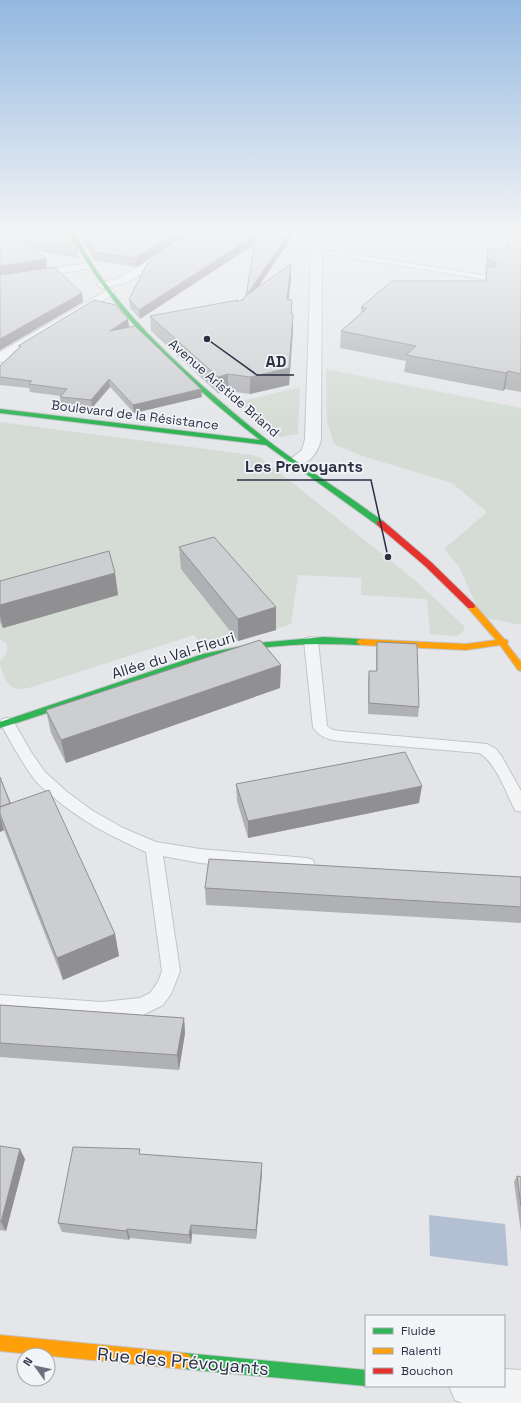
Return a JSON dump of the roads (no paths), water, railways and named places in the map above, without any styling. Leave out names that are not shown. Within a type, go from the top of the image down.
[{"type":"street","points":[[0,358],[95,296]]},
{"type":"street","name":"Avenue Aristide Briand","points":[[112,296],[145,335],[224,408],[267,443],[319,478],[418,554],[451,584],[504,642],[521,668]]},
{"type":"street","points":[[295,462],[309,453],[313,439],[317,296]]},
{"type":"street","name":"Boulevard de la Résistance","points":[[0,411],[267,443]]},
{"type":"street","name":"Allée du Val-Fleuri","points":[[4,724],[203,657],[258,646],[324,640],[466,647],[504,642]]},
{"type":"street","name":"Rue des Prévoyants","points":[[0,1343],[365,1378]]},
{"type":"street","points":[[482,1387],[521,1390]]},
{"type":"lane","points":[[311,641],[320,727],[323,731],[331,735],[340,736],[482,748],[491,753],[497,760],[521,806]]},
{"type":"lane","points":[[4,724],[40,776],[62,796],[87,815],[154,848],[200,856],[324,867]]},
{"type":"lane","points":[[0,1004],[112,1011],[132,1010],[153,1002],[164,989],[171,971],[154,848]]},
{"type":"water","points":[[429,1215],[505,1224],[508,1266],[430,1256]]},
{"type":"place","name":"AD","points":[[207,339]]},
{"type":"place","name":"Les Prevoyants","points":[[388,557]]}]
